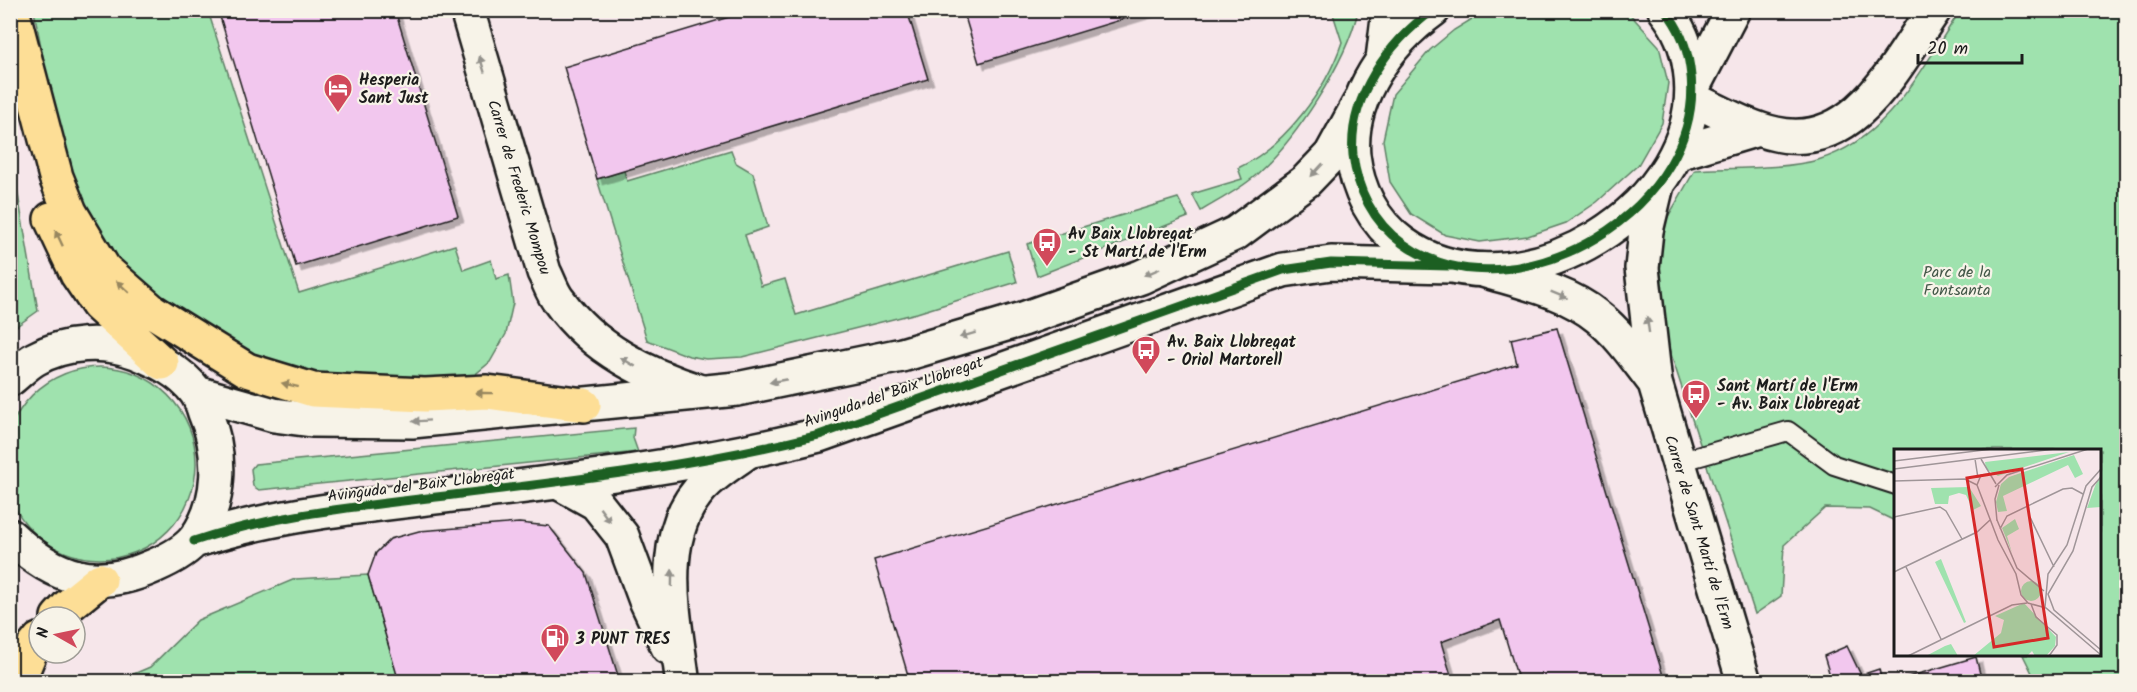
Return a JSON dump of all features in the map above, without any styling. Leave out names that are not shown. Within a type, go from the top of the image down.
[{"type":"highway","points":[[12,10],[56,177],[70,212],[104,269],[126,291],[179,329],[247,370],[314,390],[425,395],[487,393],[584,405]]},
{"type":"highway","points":[[10,34],[41,196],[58,237],[77,274],[98,305],[162,363]]},
{"type":"highway","points":[[69,605],[100,580]]},
{"type":"highway","points":[[18,681],[27,660]]},
{"type":"street","name":"Carrer de Frederic Mompou","points":[[466,10],[544,272],[558,301],[594,338],[625,361],[658,379],[701,392]]},
{"type":"street","points":[[1383,59],[1389,10]]},
{"type":"street","points":[[1383,59],[1433,10]]},
{"type":"street","points":[[1359,104],[1352,140],[1355,173],[1368,205],[1388,233],[1416,253],[1450,266],[1483,270],[1515,268],[1551,258],[1579,246],[1608,229],[1657,185],[1678,153],[1690,119],[1693,93],[1688,50],[1665,10]]},
{"type":"street","points":[[1693,93],[1732,10]]},
{"type":"street","points":[[1693,93],[1758,129],[1800,137],[1827,131],[1854,116],[1872,99],[1934,10]]},
{"type":"street","name":"Avinguda del Baix Llobregat","points":[[197,393],[274,414],[355,423],[475,417],[737,389],[902,355],[1023,319],[1178,262],[1236,233],[1306,182],[1331,155],[1383,59]]},
{"type":"street","points":[[1678,153],[1758,129]]},
{"type":"street","name":"Carrer de Sant Martí de l'Erm","points":[[1657,185],[1646,231],[1642,268],[1655,383],[1744,681]]},
{"type":"street","name":"Avinguda del Baix Llobregat","points":[[194,541],[235,527],[312,512],[558,482],[746,453],[819,435],[866,420],[958,384],[1283,270],[1331,263],[1450,266]]},
{"type":"street","name":"Carrer de Sant Martí de l'Erm","points":[[1483,270],[1558,294],[1581,305],[1599,317],[1623,341],[1655,383]]},
{"type":"street","points":[[10,379],[34,359],[70,345],[124,348],[162,363],[197,393],[213,431],[218,466],[213,500],[205,523],[194,541],[166,561],[133,575],[100,580],[66,575],[22,556],[10,536]]},
{"type":"street","points":[[683,679],[672,602],[672,563],[678,527],[691,501],[708,481],[746,453]]},
{"type":"street","points":[[558,482],[596,503],[622,536],[645,598],[683,679]]},
{"type":"lane","points":[[1679,462],[1788,431],[1834,465],[1894,484]]},
{"type":"green space","points":[[34,11],[208,11],[299,293],[455,245],[463,270],[491,260],[496,279],[509,275],[513,303],[506,334],[490,362],[472,377],[433,381],[308,375],[269,364],[184,315],[121,268],[80,193],[60,144]]},
{"type":"green space","points":[[1332,11],[1358,11],[1342,54],[1317,100],[1286,143],[1255,176],[1201,211],[1192,194],[1242,179],[1238,168],[1272,146],[1287,131],[1302,115],[1326,79],[1342,42]]},
{"type":"green space","points":[[1485,11],[1627,11],[1659,46],[1668,83],[1662,123],[1638,165],[1597,202],[1566,223],[1528,236],[1480,242],[1445,235],[1411,214],[1390,182],[1383,140],[1393,94],[1430,50],[1454,30]]},
{"type":"green space","name":"Parc de la Fontsanta","points":[[1960,11],[2126,11],[2126,681],[2036,681],[2024,656],[2101,656],[2101,449],[1894,449],[1894,521],[1870,509],[1825,508],[1784,545],[1781,596],[1755,614],[1669,348],[1656,281],[1661,229],[1695,170],[1757,168],[1805,163],[1843,150],[1865,136],[1884,118],[1917,77]]},
{"type":"green space","points":[[731,150],[736,163],[753,173],[768,227],[745,235],[761,286],[785,279],[796,315],[1008,251],[1017,282],[917,313],[742,357],[706,359],[689,356],[647,340],[597,179],[624,171],[627,181]]},
{"type":"green space","points":[[11,154],[38,311],[10,330]]},
{"type":"green space","points":[[1178,198],[1188,217],[1037,276],[1027,244]]},
{"type":"green space","points":[[91,367],[109,367],[137,374],[168,395],[189,426],[196,463],[189,500],[168,531],[137,552],[109,559],[91,559],[55,548],[26,524],[15,508],[8,491],[4,472],[4,454],[15,418],[39,389],[55,378],[72,371]]},
{"type":"green space","points":[[634,428],[633,438],[638,452],[259,490],[253,486],[251,469],[255,464]]},
{"type":"green space","points":[[368,575],[399,681],[115,682],[150,667],[198,620],[295,579]]},
{"type":"building","name":"Hesperia Sant Just","points":[[218,10],[395,10],[458,216],[296,266]]},
{"type":"building","points":[[752,10],[907,10],[928,79],[597,179],[564,67]]},
{"type":"building","points":[[963,10],[1153,10],[979,63]]},
{"type":"building","points":[[1557,328],[1665,682],[1519,682],[1500,620],[1441,642],[1453,682],[910,682],[874,560],[1517,364],[1511,339]]},
{"type":"building","points":[[519,523],[549,526],[586,573],[620,682],[399,682],[368,575],[376,553],[390,539],[419,531]]},
{"type":"building","points":[[1847,646],[1861,675],[1879,669],[1882,682],[1832,682],[1824,656]]},
{"type":"building","points":[[1976,657],[1982,682],[1891,682]]},
{"type":"cycle path","points":[[1433,10],[1401,38],[1387,55],[1365,92],[1357,112],[1353,133],[1355,168],[1368,204],[1383,225],[1402,243],[1447,265],[1497,270],[1548,260],[1596,238],[1638,205],[1670,165],[1689,118],[1690,68],[1682,38],[1665,10]]},
{"type":"cycle path","points":[[194,541],[226,531],[290,517],[637,471],[774,446],[819,435],[1283,270],[1331,263],[1450,266]]},
{"type":"place","name":"Hesperia Sant Just","points":[[338,114]]},
{"type":"place","name":"Av Baix Llobregat - St Martí de l'Erm","points":[[1047,268]]},
{"type":"place","name":"Av. Baix Llobregat - Oriol Martorell","points":[[1146,376]]},
{"type":"place","name":"Sant Martí de l'Erm - Av. Baix Llobregat","points":[[1696,420]]},
{"type":"place","name":"3 PUNT TRES","points":[[555,664]]}]
